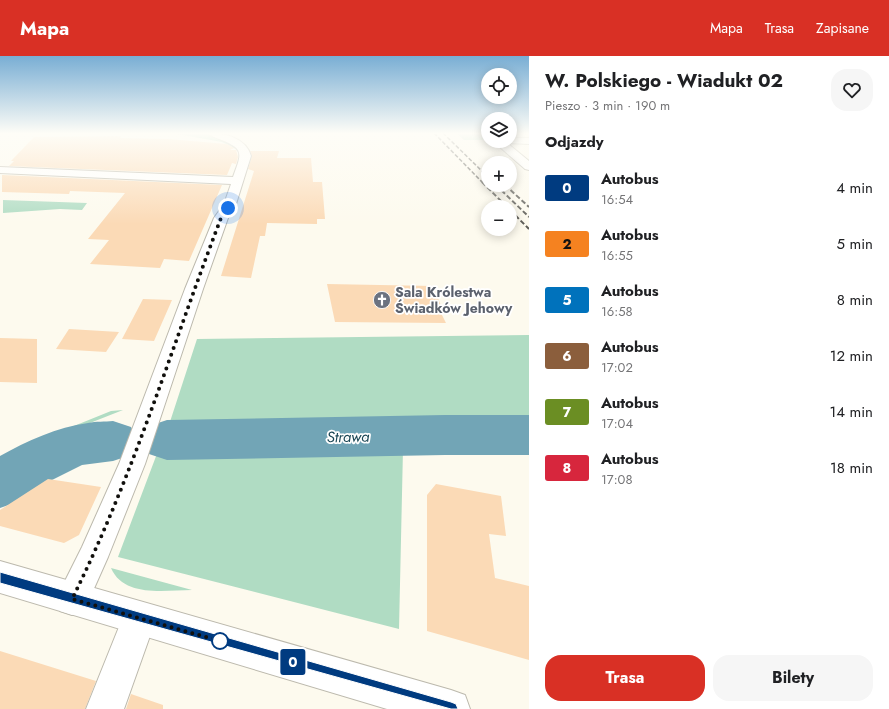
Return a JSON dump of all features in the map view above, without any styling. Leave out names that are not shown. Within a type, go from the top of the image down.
[{"type":"street","points":[[72,599],[93,557],[132,464],[194,289],[221,218],[230,204],[243,163]]},
{"type":"street","points":[[0,170],[237,182]]},
{"type":"street","points":[[0,577],[139,619],[220,641],[451,709]]},
{"type":"street","points":[[104,709],[139,619]]},
{"type":"green space","points":[[3,200],[87,203],[82,210],[60,209],[3,213]]},
{"type":"green space","points":[[529,335],[529,429],[166,434],[197,339]]},
{"type":"green space","points":[[123,410],[62,434],[0,464],[0,461],[59,432],[111,411]]},
{"type":"green space","points":[[403,449],[399,629],[118,557],[158,451]]},
{"type":"green space","points":[[111,568],[192,590],[158,591],[135,588],[125,584],[117,578]]},
{"type":"building","points":[[12,163],[232,163],[227,175],[9,166]]},
{"type":"building","points":[[250,163],[311,163],[313,182],[322,182],[325,219],[317,219],[317,224],[267,223],[265,236],[260,236],[251,278],[221,276],[254,171],[248,169]]},
{"type":"building","points":[[2,175],[222,185],[189,261],[164,259],[160,268],[90,264],[109,240],[88,239],[125,193],[70,191],[69,194],[2,192]]},
{"type":"building","name":"Sala Królestwa Świadków Jehowy","points":[[327,284],[433,286],[444,313],[441,313],[446,323],[335,322]]},
{"type":"building","points":[[143,299],[172,300],[154,341],[122,339]]},
{"type":"building","points":[[69,329],[119,332],[106,352],[56,349]]},
{"type":"building","points":[[0,338],[37,339],[37,383],[0,382]]},
{"type":"building","points":[[48,479],[101,487],[79,535],[64,543],[0,526],[0,510]]},
{"type":"building","points":[[436,484],[501,496],[506,536],[489,534],[495,578],[529,586],[529,660],[427,631],[427,495]]},
{"type":"building","points":[[0,651],[96,681],[85,709],[0,709]]},
{"type":"building","points":[[131,694],[163,705],[163,709],[126,709]]},
{"type":"waterway","name":"Strawa","points":[[167,440],[529,435]]},
{"type":"waterway","name":"Strawa","points":[[0,484],[42,459],[65,449],[88,443],[113,441]]},
{"type":"railway","points":[[464,163],[481,181]]},
{"type":"railway","points":[[474,163],[481,170]]},
{"type":"railway","points":[[492,192],[500,200]]},
{"type":"railway","points":[[503,192],[529,217]]},
{"type":"railway","points":[[513,192],[529,207]]},
{"type":"railway","points":[[517,217],[529,229]]},
{"type":"bus line","name":"0","points":[[0,577],[139,619],[220,641],[451,709]]},
{"type":"place","name":"Sala Królestwa Świadków Jehowy","points":[[382,300]]},
{"type":"route","points":[[220,641],[72,599],[93,557],[132,464],[154,406],[177,334],[221,218],[228,208]]}]
